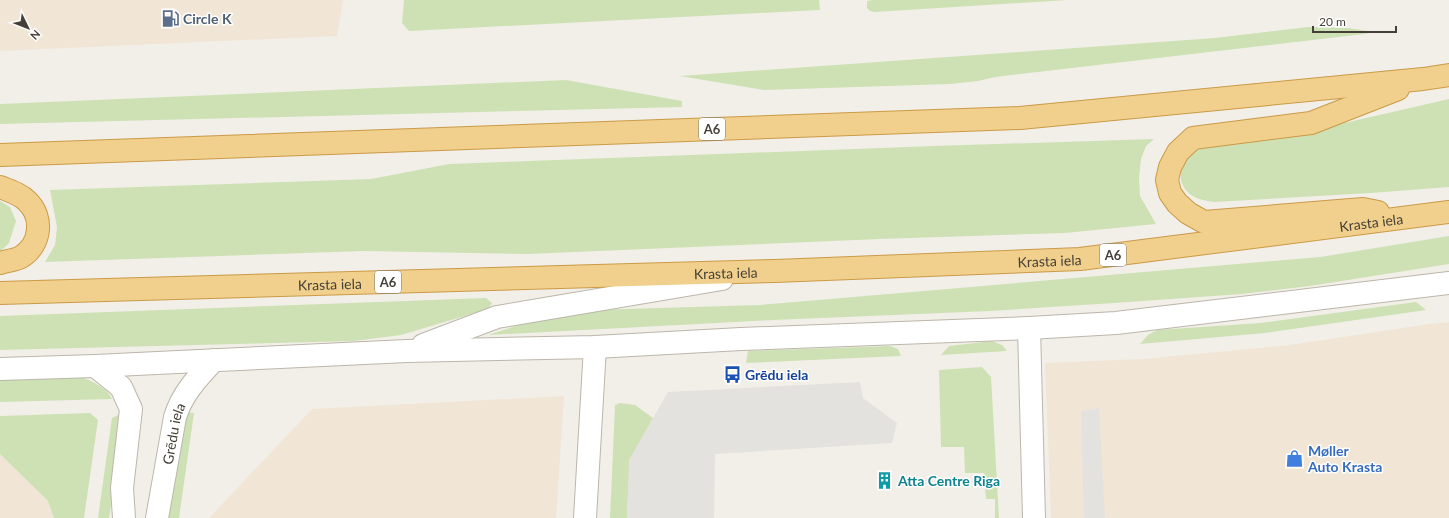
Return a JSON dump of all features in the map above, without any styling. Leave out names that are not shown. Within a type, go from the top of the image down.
[{"type":"highway","name":"A6","points":[[0,155],[1020,118],[1423,79],[1449,75]]},
{"type":"highway","points":[[1409,218],[1363,208],[1204,222],[1188,213],[1177,203],[1170,193],[1167,180],[1170,167],[1178,152],[1193,138],[1311,123],[1423,79]]},
{"type":"highway","points":[[0,187],[15,193],[28,201],[35,211],[39,221],[39,232],[29,249],[20,257],[0,262]]},
{"type":"highway","name":"Krasta iela","points":[[0,293],[775,271],[1080,259],[1449,212]]},
{"type":"street","points":[[407,351],[497,317],[775,271]]},
{"type":"street","points":[[0,368],[95,366],[407,351],[595,347],[741,339],[1030,328],[1116,323],[1449,283]]},
{"type":"street","points":[[1030,328],[1034,518]]},
{"type":"street","points":[[585,518],[595,347]]},
{"type":"street","name":"Grēdu iela","points":[[157,518],[175,417],[179,405],[198,377],[214,360]]},
{"type":"street","points":[[95,366],[121,387],[131,409],[122,488],[124,518]]},
{"type":"shaded area","name":"Circle K","points":[[0,0],[343,0],[337,36],[0,51]]},
{"type":"shaded area","points":[[1449,322],[1449,518],[1051,518],[1045,363],[1143,359],[1290,345]]},
{"type":"shaded area","points":[[860,382],[863,398],[897,423],[892,443],[715,454],[714,518],[627,518],[629,460],[668,392]]},
{"type":"shaded area","points":[[564,396],[556,518],[209,518],[312,409]]},
{"type":"shaded area","points":[[1099,408],[1105,518],[1084,518],[1081,411]]},
{"type":"shaded area","points":[[0,454],[48,501],[54,518],[0,518]]},
{"type":"green space","points":[[404,0],[819,0],[820,10],[409,31],[402,23]]},
{"type":"green space","points":[[1067,0],[875,12],[870,11],[867,8],[867,1]]},
{"type":"green space","points":[[1308,27],[1348,28],[1375,32],[995,77],[978,81],[950,84],[764,90],[680,76],[1215,38]]},
{"type":"green space","points":[[566,80],[682,101],[682,107],[0,124],[0,104]]},
{"type":"green space","points":[[1449,99],[1449,187],[1214,202],[1193,196],[1186,190],[1181,180],[1181,163],[1202,143],[1292,135]]},
{"type":"green space","points":[[1154,139],[1146,146],[1141,159],[1139,178],[1140,196],[1156,224],[1065,233],[880,239],[528,254],[365,251],[45,262],[55,245],[57,227],[50,190],[371,179],[449,164]]},
{"type":"green space","points":[[0,201],[10,207],[16,221],[9,243],[0,252]]},
{"type":"green space","points":[[1449,236],[1449,264],[1310,286],[1242,294],[990,311],[773,320],[488,335],[522,324],[592,310],[760,305],[1320,257]]},
{"type":"green space","points":[[486,298],[492,303],[488,309],[401,335],[354,341],[0,350],[0,316]]},
{"type":"green space","points":[[1416,302],[1426,310],[1265,333],[1140,344],[1148,335],[1157,330],[1261,323]]},
{"type":"green space","points":[[992,341],[1002,345],[1007,351],[941,355],[949,346]]},
{"type":"green space","points":[[890,346],[898,349],[901,356],[746,363],[748,351]]},
{"type":"green space","points":[[982,367],[991,377],[999,518],[995,518],[995,499],[986,499],[984,473],[965,473],[964,447],[941,447],[939,370]]},
{"type":"green space","points":[[84,378],[107,391],[112,399],[0,402],[0,380]]},
{"type":"green space","points":[[620,403],[635,405],[653,418],[630,460],[627,518],[610,518],[615,405]]},
{"type":"green space","points":[[184,412],[194,413],[179,518],[168,518]]},
{"type":"green space","points":[[90,413],[98,420],[84,518],[54,518],[48,501],[0,454],[0,416]]},
{"type":"green space","points":[[120,414],[122,434],[109,518],[98,518],[112,418]]},
{"type":"place","name":"Circle K","points":[[170,18]]},
{"type":"place","name":"Grēdu iela","points":[[732,374]]},
{"type":"place","name":"Møller Auto Krasta","points":[[1295,458]]},
{"type":"place","name":"Atta Centre Riga","points":[[885,480]]}]
